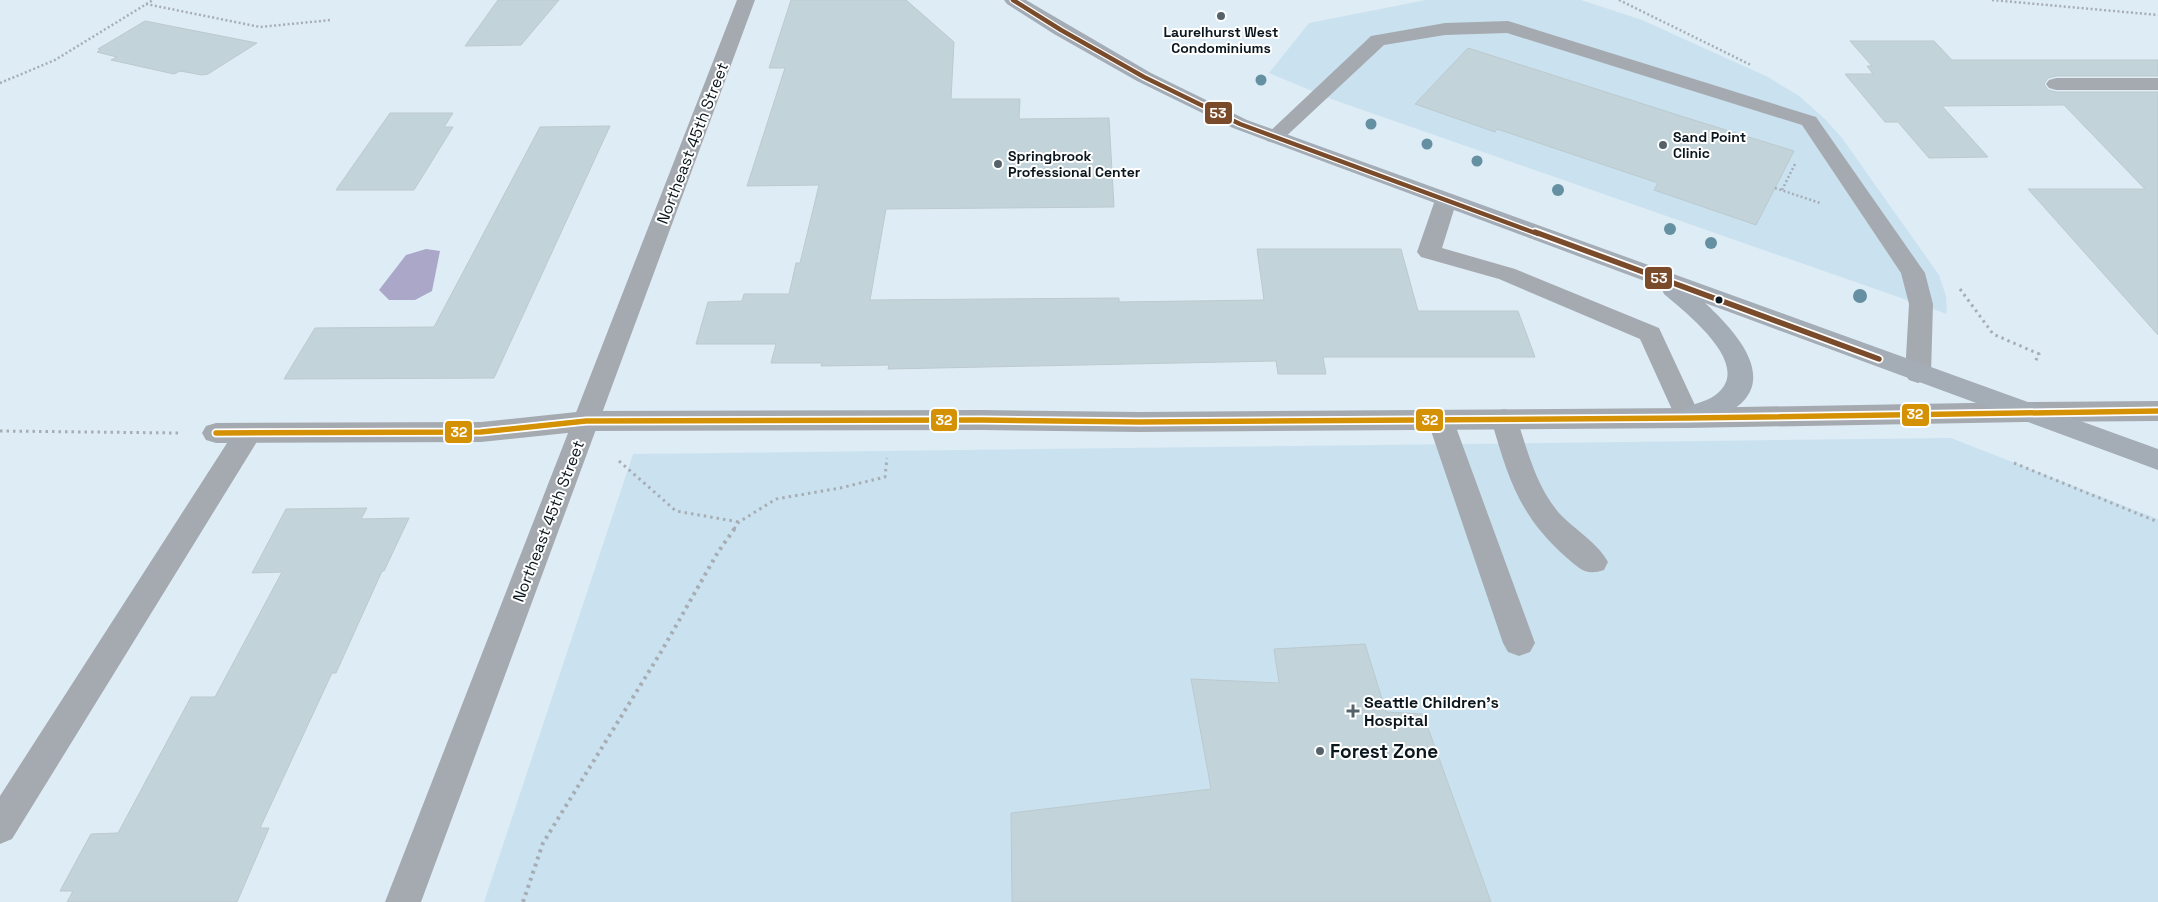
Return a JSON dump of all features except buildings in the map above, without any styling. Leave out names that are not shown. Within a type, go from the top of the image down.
[{"type":"main road","points":[[1013,0],[1144,77],[1240,124],[1918,374],[2158,460]]},
{"type":"main road","points":[[1665,280],[1725,338],[1737,355],[1742,375],[1738,388],[1726,401],[1688,418]]},
{"type":"street","name":"Northeast 45th Street","points":[[403,902],[746,0]]},
{"type":"street","points":[[1274,137],[1378,40],[1444,29],[1508,27],[1801,118],[1809,121],[1913,273],[1921,304],[1918,374]]},
{"type":"street","points":[[2056,84],[2158,84]]},
{"type":"street","points":[[1446,200],[1429,252],[1507,274],[1650,334],[1688,418]]},
{"type":"street","points":[[216,433],[481,432],[586,421],[891,420],[1139,422],[1688,418],[2158,411]]},
{"type":"street","points":[[1440,419],[1519,643]]},
{"type":"street","points":[[1504,419],[1527,488],[1556,530],[1566,541],[1593,562]]},
{"type":"street","points":[[0,827],[248,433]]},
{"type":"path","points":[[0,83],[55,60],[154,0]]},
{"type":"path","points":[[1992,0],[2158,15]]},
{"type":"path","points":[[146,4],[260,27],[331,20]]},
{"type":"path","points":[[2035,362],[2039,354]]},
{"type":"path","points":[[523,902],[543,843],[661,652],[718,552],[739,522],[776,499],[840,488],[885,477],[891,420]]},
{"type":"path","points":[[0,431],[216,433]]},
{"type":"path","points":[[619,461],[676,511],[739,522]]},
{"type":"path","points":[[2014,463],[2158,522]]},
{"type":"shaded area","points":[[1426,0],[1581,0],[1642,20],[1768,77],[1799,96],[1825,119],[1842,138],[1939,275],[1946,296],[1947,314],[1334,100],[1269,73],[1309,23]]},
{"type":"shaded area","points":[[426,249],[440,251],[432,291],[415,300],[389,300],[379,290],[406,255]]},
{"type":"shaded area","name":"Seattle Children's Hospital","points":[[1951,438],[2158,519],[2158,902],[484,902],[633,454]]},
{"type":"transit line","name":"53","points":[[1013,0],[1061,30],[1144,77],[1240,124],[1879,359]]},
{"type":"transit line","name":"32","points":[[216,433],[481,432],[586,421],[982,420],[1139,422],[1688,418],[2158,411]]},
{"type":"place","name":"Laurelhurst West Condominiums","points":[[1221,16]]},
{"type":"place","name":"Sand Point Clinic","points":[[1663,145]]},
{"type":"place","name":"Springbrook Professional Center","points":[[998,164]]},
{"type":"place","name":"Seattle Children's Hospital","points":[[1353,711]]},
{"type":"place","name":"Forest Zone","points":[[1320,751]]}]
